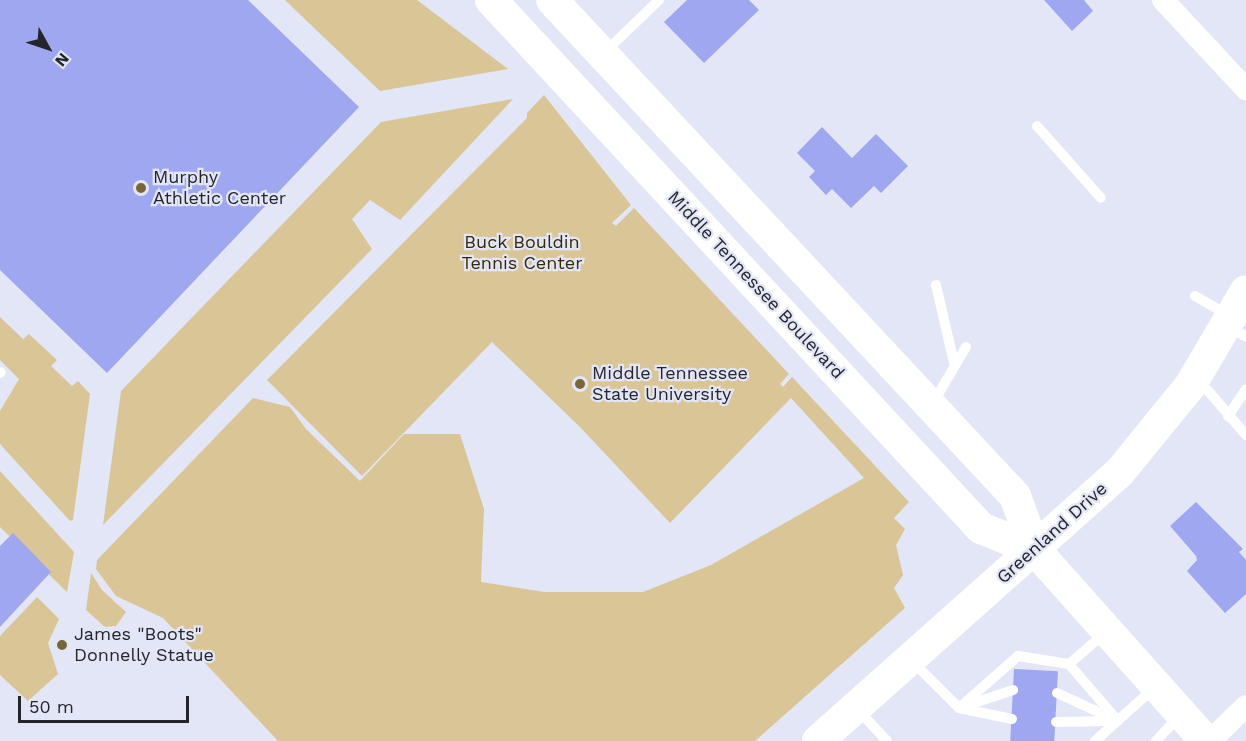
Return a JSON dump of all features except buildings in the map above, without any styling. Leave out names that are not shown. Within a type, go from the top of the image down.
[{"type":"main road","name":"Middle Tennessee Boulevard","points":[[491,0],[981,528],[1035,550]]},
{"type":"main road","name":"Middle Tennessee Boulevard","points":[[552,0],[1015,496],[1035,550],[1208,741]]},
{"type":"main road","name":"Greenland Drive","points":[[818,741],[1119,473],[1196,376],[1237,317]]},
{"type":"street","points":[[1163,0],[1246,89]]},
{"type":"street","points":[[1208,741],[1246,706]]},
{"type":"lane","points":[[603,54],[659,0]]},
{"type":"lane","points":[[1037,126],[1101,198]]},
{"type":"lane","points":[[936,285],[954,363]]},
{"type":"lane","points":[[1195,296],[1237,317]]},
{"type":"lane","points":[[931,406],[954,363],[966,347]]},
{"type":"lane","points":[[1196,376],[1246,435]]},
{"type":"lane","points":[[1228,416],[1246,389]]},
{"type":"lane","points":[[1069,664],[1107,631]]},
{"type":"lane","points":[[959,708],[1018,656],[1069,664],[1118,721]]},
{"type":"lane","points":[[910,659],[959,708],[1012,719]]},
{"type":"lane","points":[[1095,741],[1157,686]]},
{"type":"lane","points":[[959,708],[1013,690]]},
{"type":"lane","points":[[1057,693],[1118,721]]},
{"type":"lane","points":[[856,707],[887,741]]},
{"type":"lane","points":[[1156,741],[1181,713]]},
{"type":"lane","points":[[1056,722],[1118,721]]},
{"type":"green space","points":[[285,0],[417,0],[508,69],[380,91]]},
{"type":"green space","name":"Buck Bouldin Tennis Center","points":[[544,95],[631,205],[612,223],[616,226],[634,208],[789,374],[780,384],[783,387],[792,377],[909,502],[894,518],[905,529],[896,545],[903,575],[894,588],[905,608],[755,741],[278,741],[163,618],[116,596],[96,569],[97,560],[253,398],[290,407],[306,429],[360,481],[404,434],[460,434],[484,509],[481,582],[544,592],[643,592],[711,565],[864,478],[791,398],[670,523],[581,428],[492,342],[362,476],[267,380],[527,118],[527,113]]},
{"type":"green space","points":[[513,99],[400,220],[370,200],[352,219],[372,249],[103,525],[121,391],[381,122]]},
{"type":"green space","points":[[0,317],[23,339],[29,334],[57,360],[51,366],[72,386],[78,381],[90,394],[73,520],[70,521],[0,444],[0,411],[19,379],[0,360]]},
{"type":"green space","points":[[0,471],[74,552],[67,592],[0,527]]},
{"type":"green space","points":[[91,573],[102,590],[126,612],[116,626],[105,627],[86,610]]},
{"type":"green space","points":[[37,597],[59,619],[48,643],[58,674],[28,701],[0,675],[0,636]]},
{"type":"place","name":"Murphy Athletic Center","points":[[141,188]]},
{"type":"place","name":"Middle Tennessee State University","points":[[580,384]]},
{"type":"place","name":"James \"Boots\" Donnelly Statue","points":[[62,645]]}]
